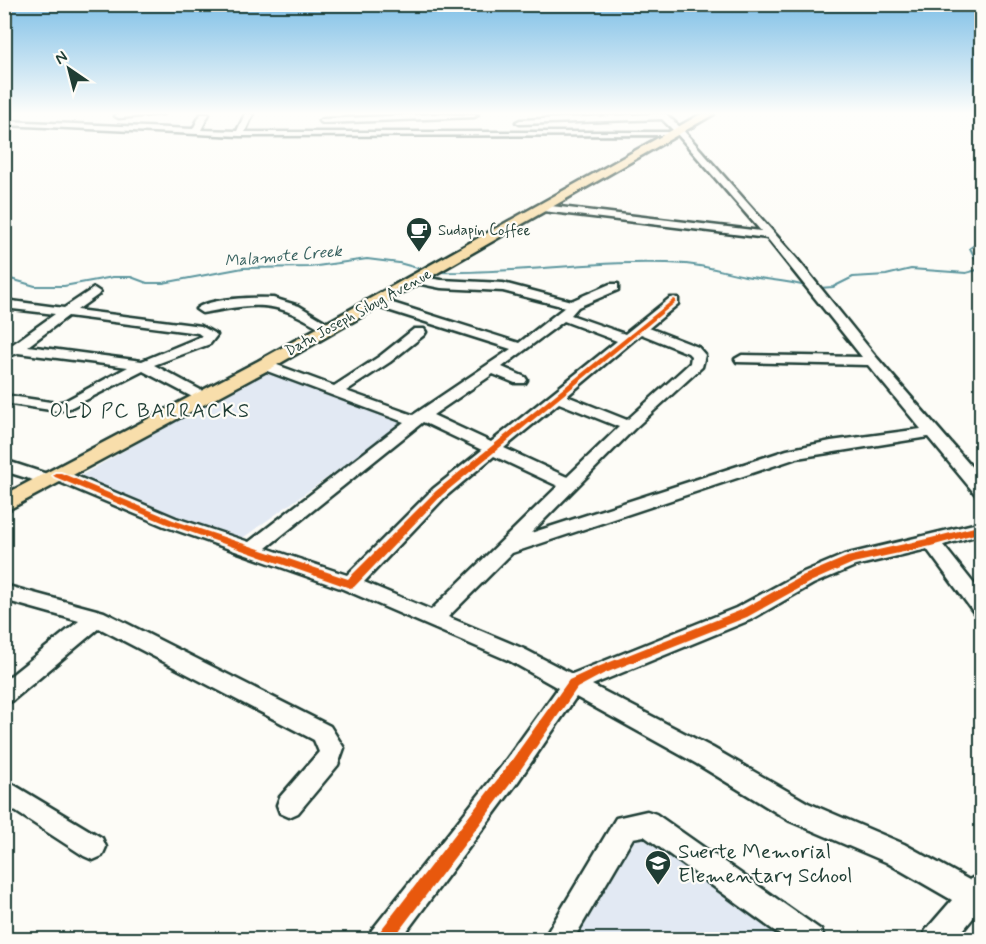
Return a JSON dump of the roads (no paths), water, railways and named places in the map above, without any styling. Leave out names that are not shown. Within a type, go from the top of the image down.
[{"type":"main road","name":"Datu Joseph Sibug Avenue","points":[[4,505],[330,328],[631,158]]},
{"type":"street","points":[[701,158],[770,235],[981,491]]},
{"type":"street","points":[[543,208],[770,235]]},
{"type":"street","points":[[415,280],[441,284],[503,287],[567,311],[625,339]]},
{"type":"street","points":[[253,549],[418,419],[521,348],[567,311],[614,287]]},
{"type":"street","points":[[8,351],[94,292]]},
{"type":"street","points":[[350,584],[439,493],[674,301]]},
{"type":"street","points":[[202,309],[242,303],[273,302],[299,311],[330,328]]},
{"type":"street","points":[[376,302],[521,348]]},
{"type":"street","points":[[4,304],[201,330],[210,334],[205,341],[143,365],[84,398],[57,407],[4,399]]},
{"type":"street","points":[[434,619],[629,426],[685,377],[698,360],[698,355],[693,350],[640,329]]},
{"type":"street","points":[[336,391],[385,359],[419,332]]},
{"type":"street","points":[[8,351],[143,365],[203,397]]},
{"type":"street","points":[[742,359],[872,361]]},
{"type":"street","points":[[264,364],[418,419],[570,485]]},
{"type":"street","points":[[491,368],[520,380]]},
{"type":"street","points":[[557,397],[629,426]]},
{"type":"street","points":[[507,548],[794,454],[831,446],[931,432]]},
{"type":"street","points":[[4,465],[53,477],[170,522],[350,584],[517,655],[705,756],[799,812],[895,853],[977,892],[936,939]]},
{"type":"street","points":[[389,937],[573,684],[599,671],[743,614],[840,564],[981,528]]},
{"type":"street","points":[[931,542],[981,609]]},
{"type":"street","points":[[4,591],[97,618],[322,733],[332,748],[330,757],[289,805]]},
{"type":"street","points":[[4,694],[97,618]]},
{"type":"street","points":[[4,790],[93,847]]},
{"type":"street","points":[[557,939],[625,827],[647,823],[811,939]]},
{"type":"waterway","name":"Malamote Creek","points":[[819,288],[833,287],[853,277],[886,275],[911,269],[966,273],[977,270],[979,266],[970,248],[982,240]]},
{"type":"waterway","name":"Malamote Creek","points":[[4,277],[35,286],[64,286],[113,277],[131,277],[147,283],[163,283],[243,268],[310,267],[367,259],[399,263],[421,269]]},
{"type":"waterway","name":"Malamote Creek","points":[[438,272],[500,271],[593,264],[686,264],[808,287]]},
{"type":"place","name":"Sudapin Coffee","points":[[419,253]]},
{"type":"place","name":"Suerte Memorial Elementary School","points":[[658,886]]},
{"type":"district","name":"OLD PC BARRACKS","points":[[150,410]]}]
